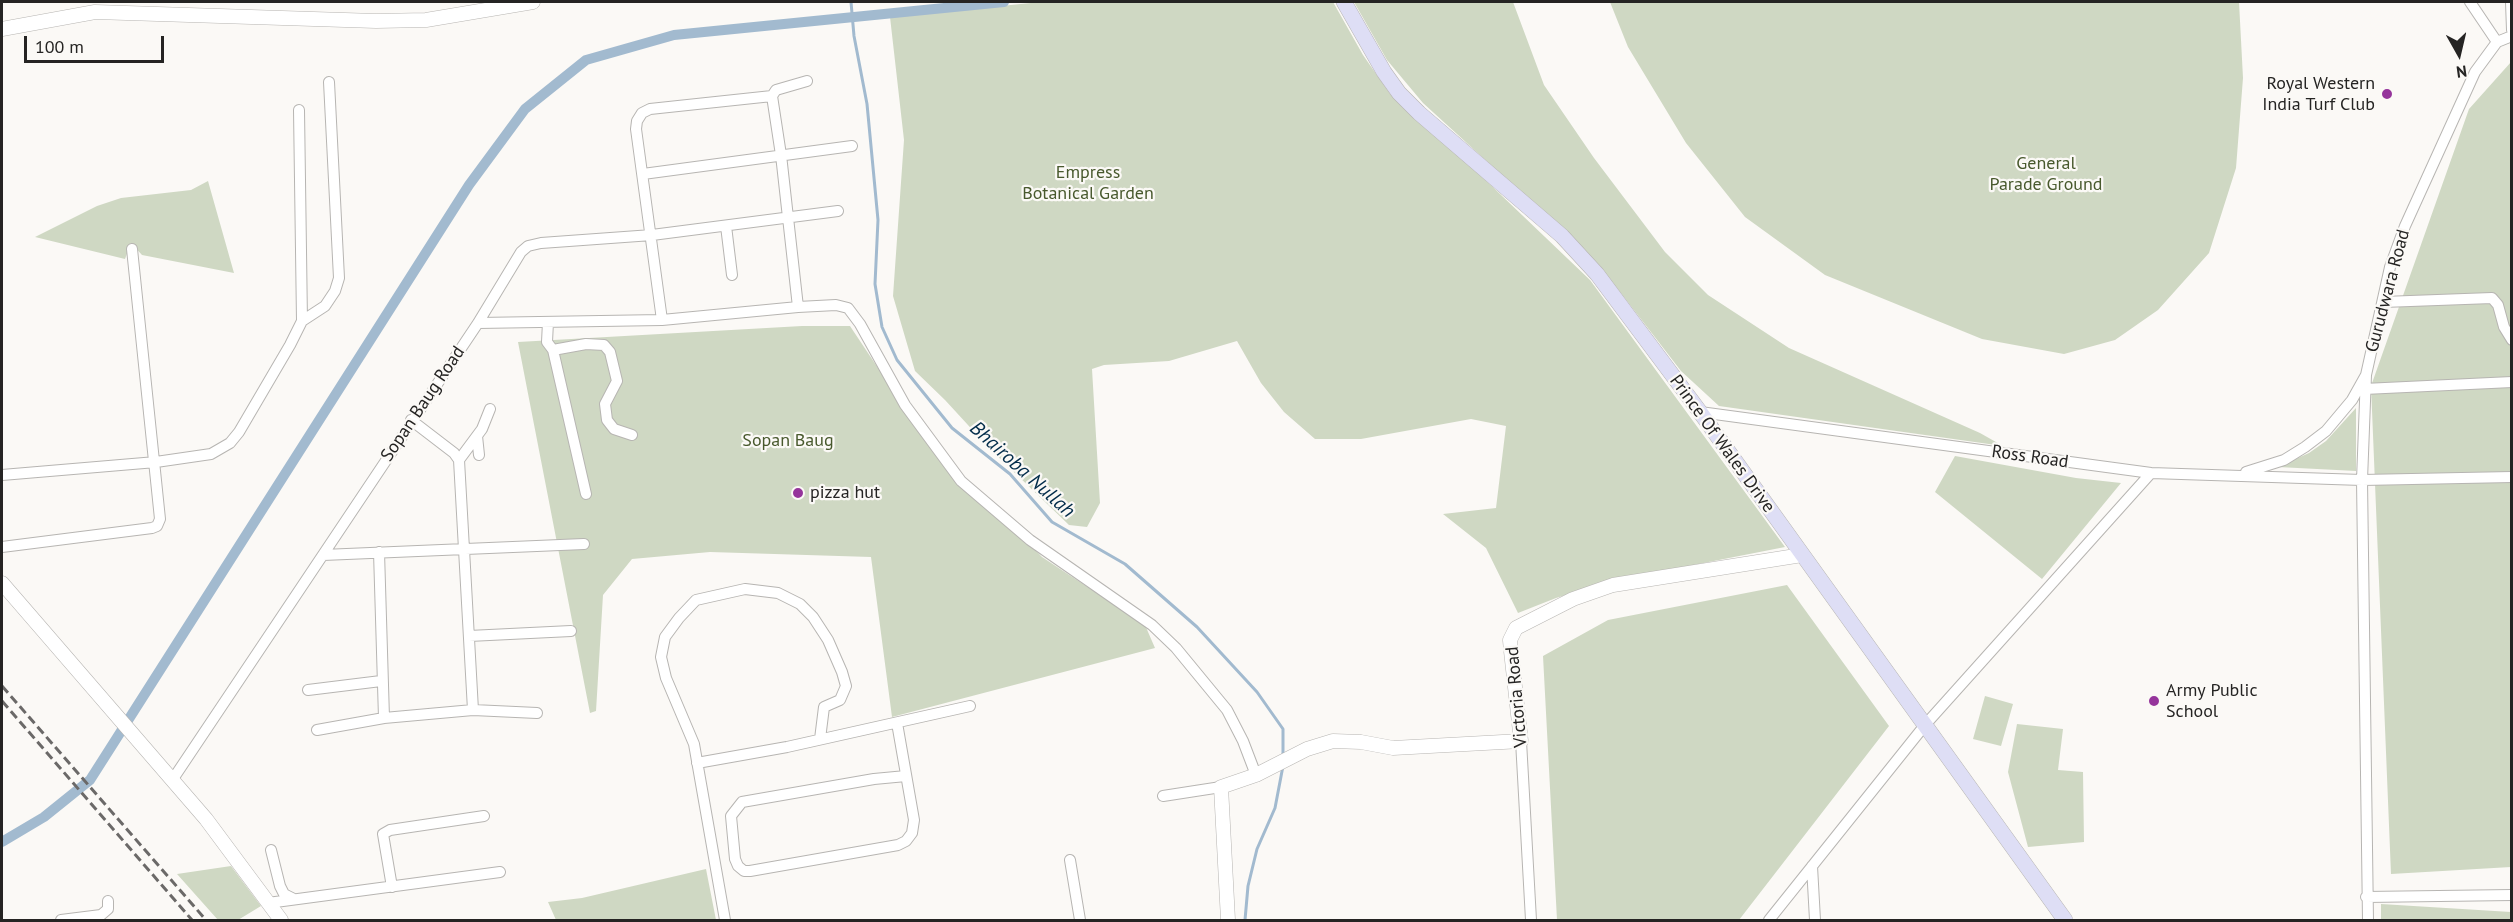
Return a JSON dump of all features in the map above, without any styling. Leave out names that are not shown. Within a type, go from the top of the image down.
[{"type":"main road","name":"Prince Of Wales Drive","points":[[1344,2],[1399,93],[1419,113],[1562,236],[1597,274],[1700,412],[2065,921]]},
{"type":"street","points":[[2,29],[95,12],[376,21],[426,20],[533,2]]},
{"type":"street","points":[[2470,2],[2497,42]]},
{"type":"street","points":[[2511,2],[2511,30]]},
{"type":"street","name":"Gurudwara Road","points":[[2240,475],[2284,460],[2319,436],[2341,416],[2366,375],[2390,267],[2404,226],[2475,72],[2485,55],[2497,42],[2511,36]]},
{"type":"street","points":[[798,307],[772,96],[776,90],[807,81]]},
{"type":"street","points":[[2,475],[156,462],[212,453],[231,443],[302,321],[325,306],[335,291],[339,278],[329,82]]},
{"type":"street","points":[[662,320],[636,129],[642,113],[650,110],[772,96]]},
{"type":"street","points":[[299,110],[302,321]]},
{"type":"street","points":[[643,174],[852,146]]},
{"type":"street","name":"Sopan Baug Road","points":[[173,779],[478,323],[521,252],[528,246],[652,235],[838,211]]},
{"type":"street","points":[[726,226],[732,275]]},
{"type":"street","points":[[2,547],[157,526],[160,519],[156,462],[132,249]]},
{"type":"street","points":[[2383,302],[2492,298],[2498,305],[2504,327],[2511,340]]},
{"type":"street","points":[[478,323],[662,320],[798,307],[836,305],[848,308],[860,324],[905,405],[962,481],[1030,540],[1143,617],[1176,648],[1227,710],[1261,772]]},
{"type":"street","points":[[548,322],[547,342],[553,350],[586,494]]},
{"type":"street","points":[[553,350],[586,344],[604,345],[610,352],[617,381],[605,404],[607,420],[614,429],[632,435]]},
{"type":"street","points":[[2366,375],[2362,480],[2368,921]]},
{"type":"street","points":[[2364,389],[2511,382]]},
{"type":"street","points":[[459,460],[477,436],[490,410]]},
{"type":"street","name":"Ross Road","points":[[1700,412],[2151,473],[2362,480],[2511,477]]},
{"type":"street","points":[[411,420],[454,453],[459,460],[466,548],[473,710]]},
{"type":"street","points":[[477,436],[479,455]]},
{"type":"street","points":[[1769,921],[1925,725],[2151,473]]},
{"type":"street","points":[[322,555],[584,544]]},
{"type":"street","points":[[379,552],[381,681],[384,718]]},
{"type":"street","name":"Victoria Road","points":[[1531,921],[1521,741],[1510,640],[1516,628],[1573,599],[1613,585],[1802,555]]},
{"type":"street","points":[[2,583],[117,718],[173,779],[206,819],[281,921]]},
{"type":"street","points":[[725,921],[713,845],[689,730],[666,678],[661,657],[665,637],[696,600],[745,588],[778,593],[800,604],[813,616],[828,640],[846,686],[840,700],[824,707],[819,739]]},
{"type":"street","points":[[469,636],[571,632]]},
{"type":"street","points":[[308,690],[381,681]]},
{"type":"street","points":[[697,763],[970,706]]},
{"type":"street","points":[[317,730],[384,718],[473,710],[537,713]]},
{"type":"street","points":[[897,723],[914,820],[912,833],[906,841],[898,845],[750,871],[744,871],[738,866],[731,816],[742,802],[874,779],[906,776]]},
{"type":"street","points":[[1163,796],[1221,787],[1261,772],[1307,749],[1333,741],[1349,740],[1393,748],[1521,741]]},
{"type":"street","points":[[1221,787],[1228,921]]},
{"type":"street","points":[[392,887],[382,834],[390,830],[484,816]]},
{"type":"street","points":[[713,845],[733,842]]},
{"type":"street","points":[[271,850],[280,886],[285,894],[294,899]]},
{"type":"street","points":[[1070,860],[1080,921]]},
{"type":"street","points":[[1812,867],[1815,921]]},
{"type":"street","points":[[268,903],[500,872]]},
{"type":"street","points":[[2366,897],[2511,895]]},
{"type":"street","points":[[61,921],[100,915],[108,909],[108,901]]},
{"type":"green space","name":"Empress Botanical Garden","points":[[1041,2],[1333,2],[1363,55],[1390,94],[1477,172],[1590,280],[1785,547],[1612,581],[1556,598],[1518,613],[1486,548],[1443,514],[1496,508],[1506,426],[1471,419],[1361,439],[1315,439],[1284,412],[1261,383],[1237,341],[1169,361],[1104,365],[1092,369],[1100,503],[1087,527],[1069,525],[990,449],[915,371],[893,296],[904,140],[890,17]]},
{"type":"green space","points":[[1354,2],[1513,2],[1544,85],[1594,158],[1665,252],[1708,295],[1789,348],[1980,433],[2003,446],[1719,406],[1681,371],[1617,288],[1573,240],[1423,103],[1387,60]]},
{"type":"green space","name":"General Parade Ground","points":[[1610,2],[2239,2],[2243,78],[2236,168],[2209,253],[2158,310],[2115,340],[2064,354],[1982,339],[1825,275],[1745,217],[1686,143],[1628,47]]},
{"type":"green space","points":[[2511,62],[2511,867],[2391,874],[2371,386],[2469,109]]},
{"type":"green space","points":[[208,181],[234,273],[142,255],[131,243],[125,259],[35,237],[97,206],[121,198],[191,190]]},
{"type":"green space","name":"Sopan Baug","points":[[802,326],[850,326],[908,413],[964,486],[1013,527],[1042,557],[1145,625],[1155,648],[892,717],[871,557],[710,552],[632,559],[603,595],[596,711],[590,713],[518,342]]},
{"type":"green space","points":[[2356,408],[2356,471],[2278,467],[2309,453],[2326,441]]},
{"type":"green space","points":[[1955,456],[2076,478],[2121,483],[2042,579],[1935,492]]},
{"type":"green space","points":[[1787,585],[1889,726],[1739,920],[1557,920],[1543,656],[1608,620]]},
{"type":"green space","points":[[1985,696],[2013,704],[2001,746],[1973,739]]},
{"type":"green space","points":[[2017,724],[2063,729],[2058,770],[2083,772],[2084,842],[2028,847],[2008,772]]},
{"type":"green space","points":[[231,866],[261,906],[238,920],[218,920],[177,874]]},
{"type":"green space","points":[[706,869],[716,920],[556,920],[548,902],[582,898]]},
{"type":"green space","points":[[2381,904],[2511,912],[2511,920],[2381,920]]},
{"type":"waterway","name":"Bhairoba Nullah","points":[[851,2],[854,36],[867,104],[878,220],[875,284],[882,327],[897,360],[952,428],[1010,474],[1052,522],[1125,564],[1197,627],[1257,692],[1283,729],[1283,757]]},
{"type":"waterway","points":[[2,842],[44,817],[90,780],[469,185],[525,109],[586,60],[674,35],[1004,2]]},
{"type":"waterway","name":"Bhairoba Nullah","points":[[1245,920],[1248,886],[1257,849],[1275,808],[1283,766]]},
{"type":"railway","points":[[2,686],[206,920]]},
{"type":"railway","points":[[2,701],[192,920]]},
{"type":"place","name":"Royal Western India Turf Club","points":[[2387,94]]},
{"type":"place","name":"pizza hut","points":[[798,493]]},
{"type":"place","name":"Army Public School","points":[[2154,701]]}]
